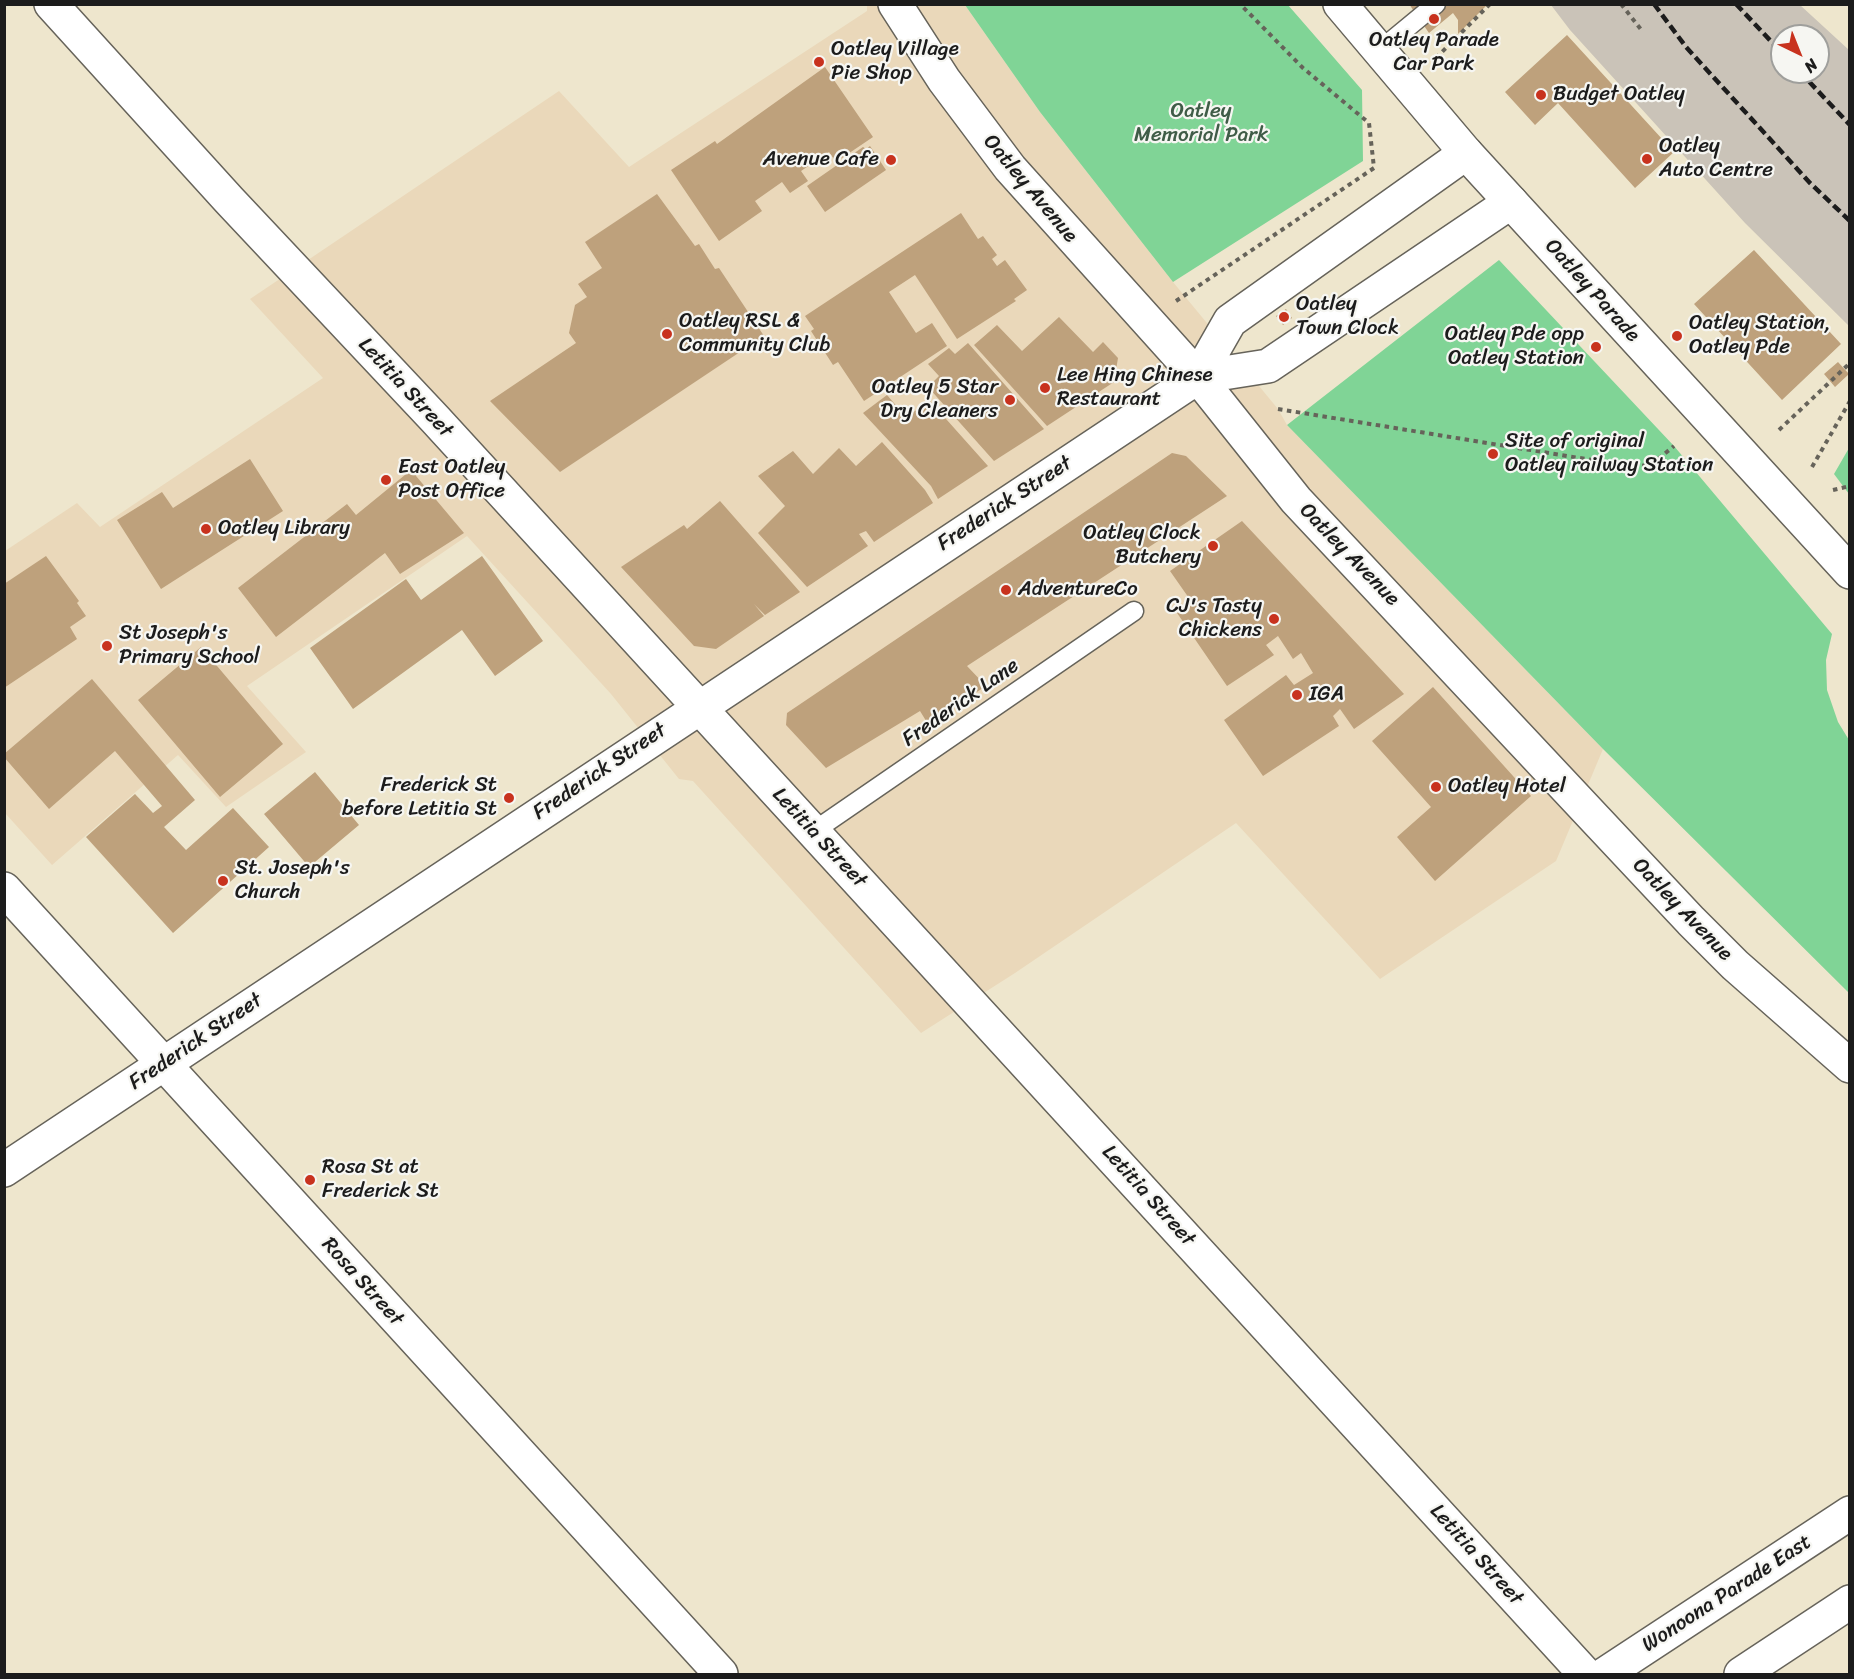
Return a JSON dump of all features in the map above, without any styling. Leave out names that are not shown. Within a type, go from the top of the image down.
[{"type":"street","name":"Letitia Street","points":[[51,4],[229,200],[443,427],[1585,1674]]},
{"type":"street","name":"Oatley Avenue","points":[[895,4],[974,122],[1010,168],[1146,322],[1198,377],[1296,500],[1471,683],[1655,883],[1735,965],[1850,1066]]},
{"type":"street","name":"Oatley Parade","points":[[1340,4],[1466,153],[1850,572]]},
{"type":"street","name":"Frederick Street","points":[[1198,377],[1230,321],[1466,153]]},
{"type":"street","name":"Frederick Street","points":[[4,1170],[697,707],[1198,377],[1268,366],[1511,202]]},
{"type":"street","name":"Rosa Street","points":[[4,889],[721,1674]]},
{"type":"street","name":"Wonoona Parade East","points":[[1605,1674],[1850,1513]]},
{"type":"street","points":[[1741,1674],[1850,1602]]},
{"type":"lane","points":[[1379,51],[1436,4]]},
{"type":"lane","name":"Frederick Lane","points":[[814,831],[1134,611]]},
{"type":"path","points":[[1146,322],[1374,168],[1369,123],[1303,68],[1240,4]]},
{"type":"path","points":[[1436,58],[1490,4]]},
{"type":"path","points":[[1621,4],[1643,32]]},
{"type":"path","points":[[1779,430],[1850,363]]},
{"type":"path","points":[[1812,467],[1850,401]]},
{"type":"path","points":[[1278,409],[1635,467],[1652,464],[1674,446]]},
{"type":"path","points":[[1833,490],[1850,486]]},
{"type":"shaded area","points":[[867,4],[965,5],[1040,112],[1173,282],[1278,409],[1287,425],[1603,749],[1556,861],[1380,979],[1236,823],[1015,973],[921,1033],[693,781],[679,779],[611,694],[467,536],[247,686],[306,752],[226,807],[178,755],[52,865],[5,813],[5,551],[77,503],[100,527],[323,378],[250,299],[559,91],[629,167],[867,11]]},
{"type":"shaded area","points":[[1551,5],[1800,5],[1821,24],[1770,24],[1770,84],[1830,84],[1830,33],[1849,50],[1849,326],[1745,223],[1570,30]]},
{"type":"green space","name":"Oatley Memorial Park","points":[[965,5],[1288,5],[1362,90],[1363,161],[1173,282],[1040,112]]},
{"type":"green space","points":[[1499,260],[1674,446],[1832,634],[1826,660],[1827,690],[1838,722],[1849,740],[1849,993],[1603,749],[1287,425]]},
{"type":"green space","points":[[1849,448],[1849,494],[1834,474]]},
{"type":"building","name":"Oatley Parade Car Park","points":[[1409,4],[1488,4],[1458,34],[1458,20],[1453,13],[1429,33]]},
{"type":"building","points":[[1567,35],[1674,152],[1635,188],[1558,103],[1535,125],[1505,92]]},
{"type":"building","points":[[825,67],[873,137],[836,162],[829,152],[801,171],[808,181],[790,193],[782,182],[755,201],[762,211],[719,241],[671,170],[715,141],[717,144]]},
{"type":"building","points":[[870,146],[886,170],[825,212],[807,186],[863,147],[866,149]]},
{"type":"building","name":"Oatley RSL & Community Club","points":[[657,194],[695,246],[699,244],[715,269],[719,268],[764,336],[560,472],[490,401],[576,343],[569,333],[575,305],[587,297],[578,284],[602,268],[585,242]]},
{"type":"building","points":[[961,213],[978,239],[983,236],[997,255],[992,259],[997,266],[1005,260],[1027,290],[1014,299],[1016,301],[957,339],[915,275],[889,292],[916,333],[932,323],[947,346],[864,401],[838,362],[833,365],[811,331],[814,329],[805,316]]},
{"type":"building","points":[[1754,250],[1841,344],[1782,400],[1694,304]]},
{"type":"building","name":"Oatley Town Clock","points":[[1286,309],[1292,318],[1283,325],[1276,316]]},
{"type":"building","points":[[1059,317],[1093,352],[1103,342],[1118,358],[1114,382],[1047,426],[974,345],[997,325],[1022,351]]},
{"type":"building","points":[[968,343],[1044,429],[994,461],[928,387],[939,376],[928,364],[949,348],[955,354]]},
{"type":"building","points":[[1838,362],[1849,374],[1835,387],[1824,374]]},
{"type":"building","points":[[887,395],[906,417],[930,401],[988,466],[938,499],[931,486],[863,413]]},
{"type":"building","points":[[882,442],[925,490],[933,503],[874,542],[866,531],[859,534],[868,546],[807,587],[758,533],[785,506],[758,476],[793,451],[813,474],[839,448],[856,466]]},
{"type":"building","points":[[1172,453],[1186,456],[1227,496],[967,666],[986,686],[928,724],[920,711],[826,768],[786,725],[787,713]]},
{"type":"building","points":[[250,459],[283,511],[161,589],[117,520],[162,492],[173,508]]},
{"type":"building","points":[[411,470],[464,533],[400,574],[385,553],[276,637],[238,588],[347,504],[356,515]]},
{"type":"building","points":[[720,501],[800,592],[765,615],[754,604],[764,616],[716,649],[694,646],[621,567],[684,525],[687,529]]},
{"type":"building","points":[[1242,521],[1404,694],[1354,729],[1340,709],[1333,716],[1339,726],[1263,776],[1224,720],[1286,675],[1294,685],[1313,673],[1301,653],[1293,659],[1278,636],[1266,645],[1274,655],[1227,686],[1175,610],[1191,601],[1170,571]]},
{"type":"building","points":[[46,556],[79,601],[77,603],[86,616],[70,627],[77,639],[4,688],[4,584]]},
{"type":"building","points":[[482,556],[543,641],[495,676],[462,630],[353,709],[310,648],[406,579],[421,600]]},
{"type":"building","points":[[201,647],[283,744],[220,797],[138,700]]},
{"type":"building","points":[[92,679],[195,800],[164,827],[186,850],[233,808],[269,847],[173,933],[86,837],[135,794],[153,813],[162,806],[115,751],[49,809],[4,757],[4,754]]},
{"type":"building","points":[[1433,687],[1531,796],[1435,881],[1397,837],[1431,807],[1372,741]]},
{"type":"building","points":[[315,772],[359,825],[309,867],[264,814]]},
{"type":"railway","points":[[1654,4],[1686,47],[1810,183],[1850,221]]},
{"type":"railway","points":[[1736,4],[1770,40]]},
{"type":"railway","points":[[1811,84],[1850,125]]},
{"type":"place","name":"Oatley Parade Car Park","points":[[1434,19]]},
{"type":"place","name":"Oatley Village Pie Shop","points":[[819,62]]},
{"type":"place","name":"Budget Oatley","points":[[1541,95]]},
{"type":"place","name":"Oatley Auto Centre","points":[[1647,159]]},
{"type":"place","name":"Avenue Cafe","points":[[891,160]]},
{"type":"place","name":"Oatley Town Clock","points":[[1284,317]]},
{"type":"place","name":"Oatley RSL & Community Club","points":[[667,334]]},
{"type":"place","name":"Oatley Station, Oatley Pde","points":[[1677,336]]},
{"type":"place","name":"Oatley Pde opp Oatley Station","points":[[1596,347]]},
{"type":"place","name":"Lee Hing Chinese Restaurant","points":[[1045,388]]},
{"type":"place","name":"Oatley 5 Star Dry Cleaners","points":[[1010,400]]},
{"type":"place","name":"Site of original Oatley railway Station","points":[[1493,454]]},
{"type":"place","name":"East Oatley Post Office","points":[[386,480]]},
{"type":"place","name":"Oatley Library","points":[[206,529]]},
{"type":"place","name":"Oatley Clock Butchery","points":[[1213,546]]},
{"type":"place","name":"AdventureCo","points":[[1006,590]]},
{"type":"place","name":"CJ's Tasty Chickens","points":[[1274,619]]},
{"type":"place","name":"St Joseph's Primary School","points":[[107,646]]},
{"type":"place","name":"IGA","points":[[1297,695]]},
{"type":"place","name":"Oatley Hotel","points":[[1436,787]]},
{"type":"place","name":"Frederick St before Letitia St","points":[[509,798]]},
{"type":"place","name":"St. Joseph's Church","points":[[223,881]]},
{"type":"place","name":"Rosa St at Frederick St","points":[[310,1180]]}]
